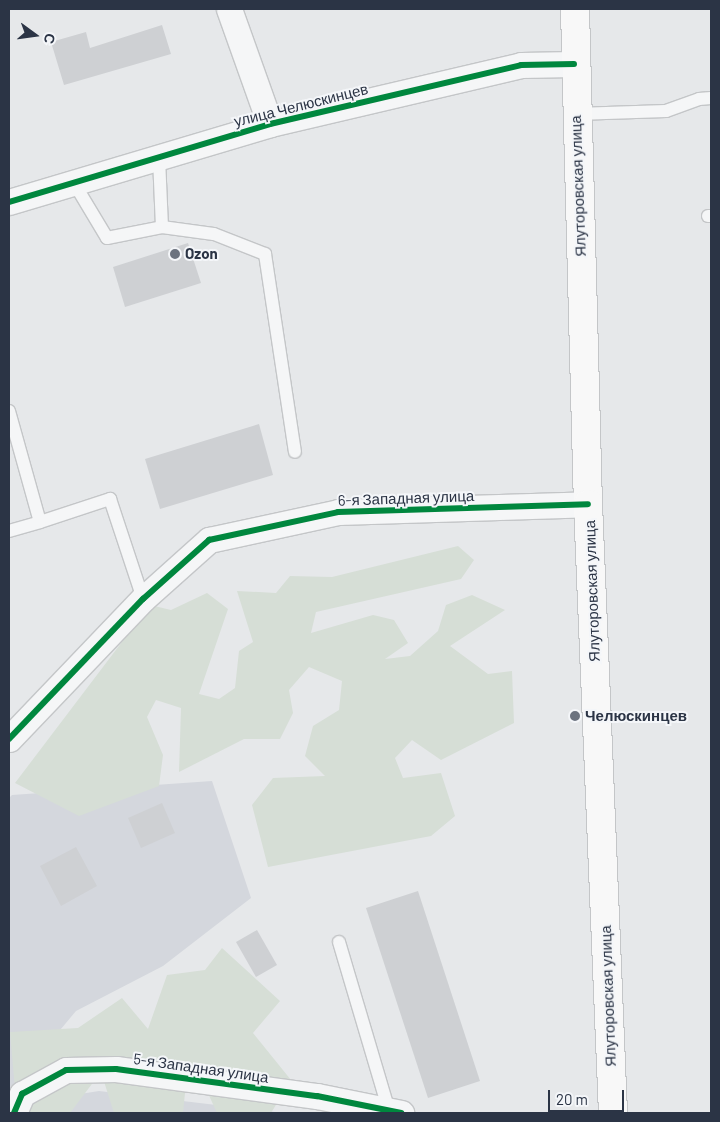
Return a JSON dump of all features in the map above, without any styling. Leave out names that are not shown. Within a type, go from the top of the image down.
[{"type":"main road","name":"Ялуторовская улица","points":[[575,9],[574,64],[588,504],[613,1113]]},
{"type":"street","points":[[229,9],[270,124]]},
{"type":"street","name":"улица Челюскинцев","points":[[9,202],[270,124],[520,65],[574,64]]},
{"type":"street","name":"6-я Западная улица","points":[[9,738],[143,599],[209,540],[338,512],[588,504]]},
{"type":"street","name":"5-я Западная улица","points":[[14,1113],[22,1094],[66,1070],[116,1069],[317,1096],[395,1112]]},
{"type":"lane","points":[[576,114],[666,111],[699,98],[711,98]]},
{"type":"lane","points":[[160,157],[162,227]]},
{"type":"lane","points":[[74,183],[107,238],[162,227],[214,234],[265,254],[295,452]]},
{"type":"lane","points":[[9,411],[40,522]]},
{"type":"lane","points":[[9,531],[110,499],[143,599]]},
{"type":"lane","points":[[339,942],[395,1112]]},
{"type":"shaded area","points":[[458,546],[474,560],[461,579],[316,612],[311,633],[373,615],[394,620],[408,643],[385,659],[410,656],[438,631],[446,605],[472,595],[505,610],[450,646],[488,674],[512,671],[514,723],[441,760],[412,740],[395,758],[403,778],[441,773],[455,816],[431,836],[268,867],[252,805],[273,778],[325,776],[305,756],[313,726],[339,710],[342,681],[309,667],[289,690],[293,713],[280,739],[244,739],[179,772],[181,708],[156,700],[147,717],[163,755],[159,786],[79,816],[15,783],[150,605],[171,610],[207,593],[228,609],[199,694],[219,699],[235,688],[239,651],[253,642],[237,591],[276,593],[290,576],[332,577]]},
{"type":"shaded area","points":[[212,781],[251,898],[163,966],[76,1011],[9,1091],[9,798],[12,795]]},
{"type":"shaded area","points":[[222,948],[280,1001],[253,1033],[291,1080],[271,1113],[217,1113],[207,1091],[185,1093],[183,1113],[114,1113],[101,1072],[70,1113],[17,1113],[10,1032],[78,1028],[122,998],[148,1029],[167,975],[205,970]]},
{"type":"shaded area","points":[[99,1091],[283,1113],[19,1113],[23,1103]]},
{"type":"building","points":[[162,25],[171,54],[64,85],[51,42],[86,32],[90,48]]},
{"type":"building","points":[[188,243],[201,283],[125,307],[113,267]]},
{"type":"building","points":[[259,424],[273,475],[160,509],[145,459]]},
{"type":"building","points":[[162,803],[175,833],[141,848],[128,818]]},
{"type":"building","points":[[76,847],[97,886],[61,906],[40,866]]},
{"type":"building","points":[[418,891],[480,1081],[428,1098],[366,908]]},
{"type":"building","points":[[257,930],[277,965],[256,977],[236,942]]},
{"type":"cycle path","points":[[9,202],[270,124],[521,65],[574,64]]},
{"type":"cycle path","points":[[9,739],[143,599],[209,540],[338,512],[588,504]]},
{"type":"cycle path","points":[[14,1113],[22,1094],[66,1070],[116,1069],[317,1096],[401,1113]]},
{"type":"place","name":"Ozon","points":[[175,254]]},
{"type":"place","name":"Челюскинцев","points":[[575,716]]}]
